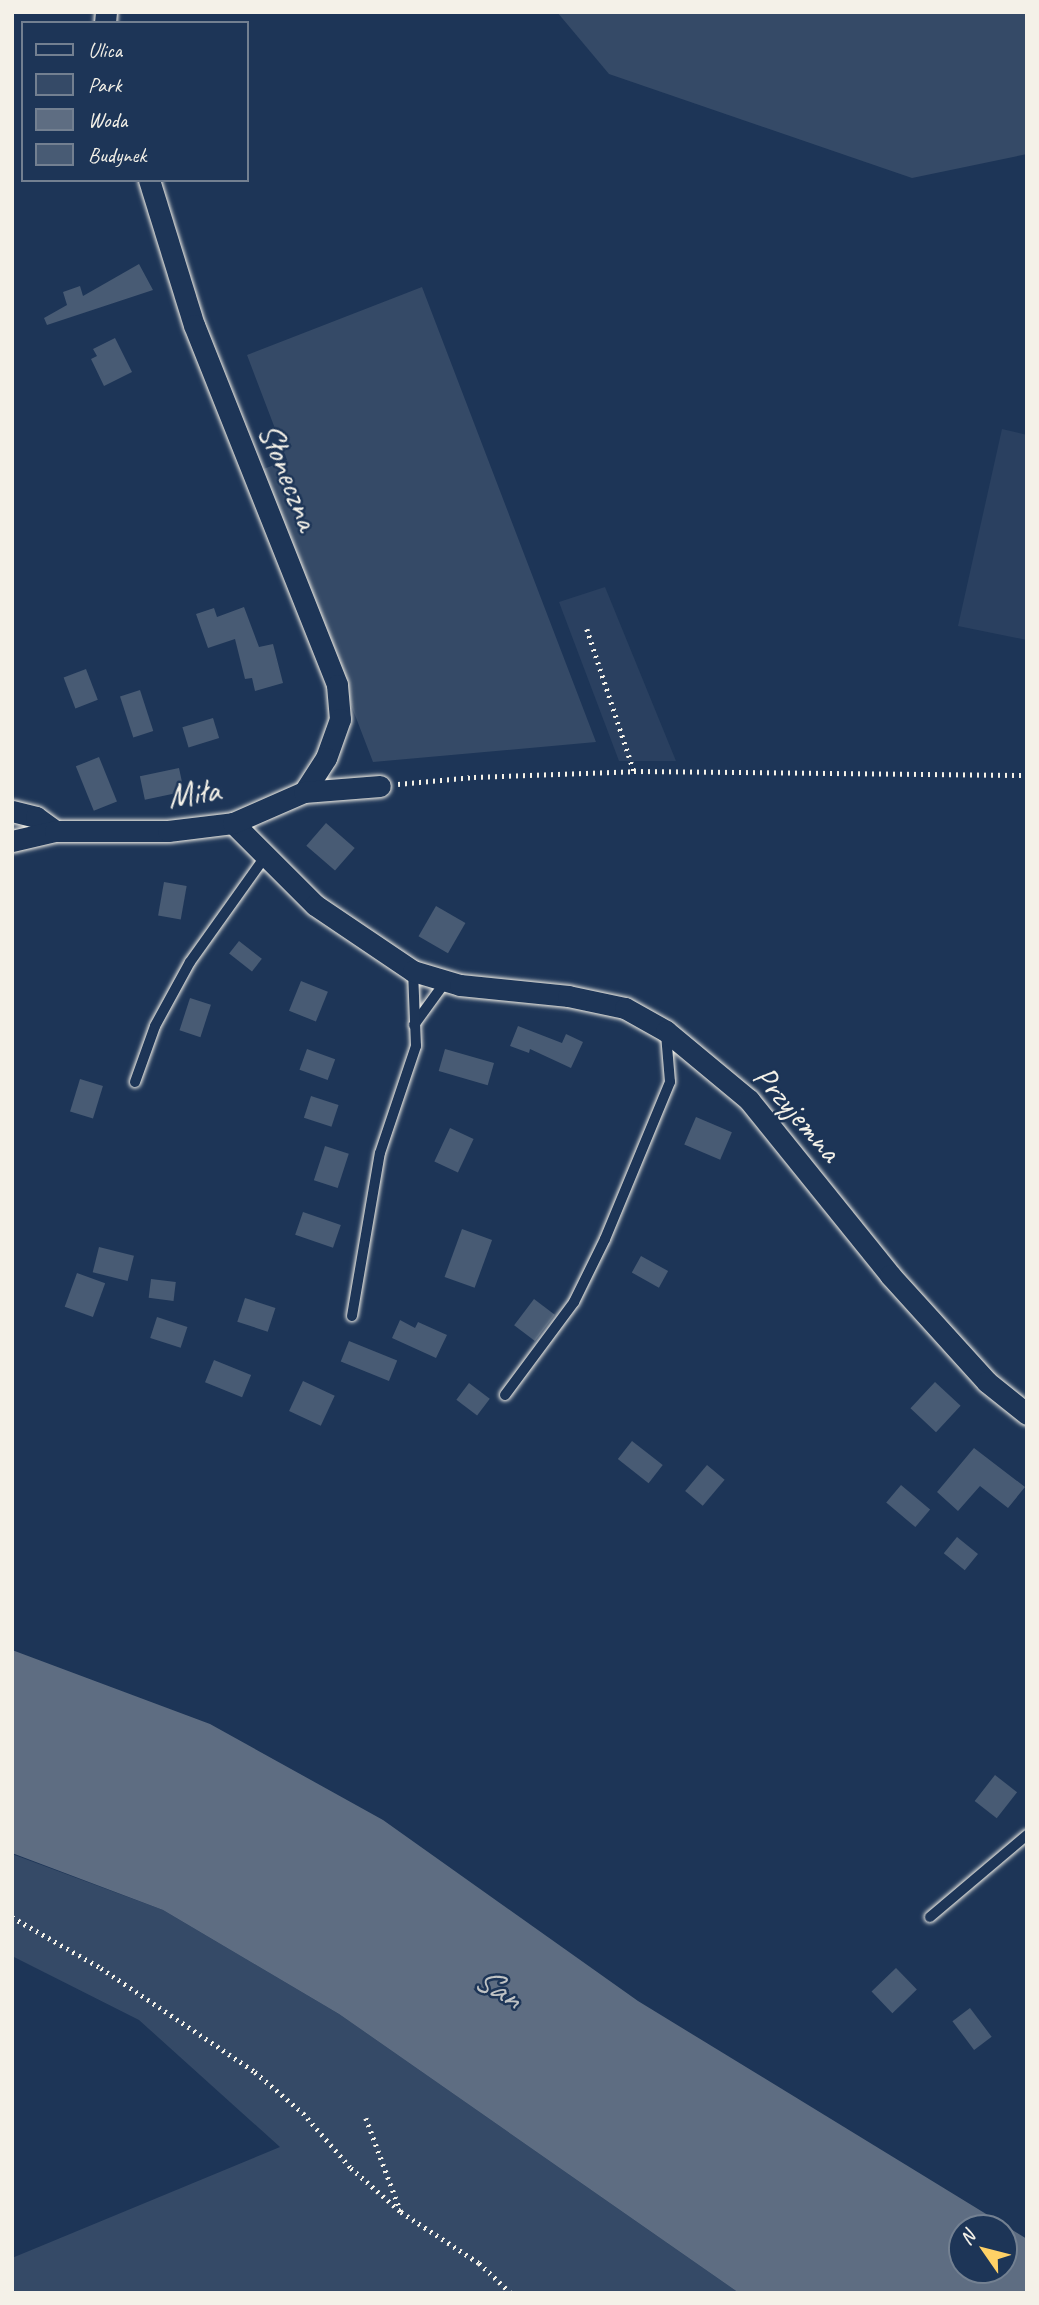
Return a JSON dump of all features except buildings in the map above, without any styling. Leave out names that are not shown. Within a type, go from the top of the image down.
[{"type":"street","name":"Słoneczna","points":[[150,182],[194,326],[337,685],[340,719],[326,758],[304,792]]},
{"type":"street","name":"Miła","points":[[12,841],[55,831],[168,831],[233,824],[304,792],[380,786]]},
{"type":"street","points":[[12,811],[36,817],[55,831]]},
{"type":"street","name":"Przyjemna","points":[[233,824],[315,905],[413,971],[460,985],[568,996],[625,1008],[666,1031],[750,1100],[890,1275],[987,1382],[1027,1414]]},
{"type":"lane","points":[[135,1082],[155,1026],[190,962],[265,858]]},
{"type":"lane","points":[[352,1316],[380,1153],[416,1046],[413,971]]},
{"type":"lane","points":[[414,1025],[446,981]]},
{"type":"lane","points":[[505,1395],[574,1302],[606,1239],[670,1082],[666,1031]]},
{"type":"lane","points":[[930,1917],[1027,1835]]},
{"type":"path","points":[[587,629],[634,771]]},
{"type":"path","points":[[380,786],[474,777],[634,771],[1027,775]]},
{"type":"path","points":[[12,1917],[101,1968],[255,2072],[303,2113],[351,2168],[401,2212],[479,2263],[510,2293]]},
{"type":"path","points":[[366,2118],[401,2212]]},
{"type":"shaded area","points":[[1002,429],[1027,435],[1027,640],[958,626]]},
{"type":"shaded area","points":[[605,587],[676,761],[619,761],[559,602]]},
{"type":"green space","points":[[557,12],[1027,12],[1027,154],[912,178],[609,74]]},
{"type":"green space","points":[[422,287],[596,742],[373,762],[261,470],[287,460],[247,355]]},
{"type":"green space","points":[[12,1854],[163,1910],[339,2014],[739,2293],[12,2293],[12,2258],[280,2147],[139,2020],[12,1956]]},
{"type":"water","name":"San","points":[[12,1650],[210,1724],[383,1820],[638,2001],[986,2214],[948,2214],[948,2284],[1018,2284],[1018,2233],[1027,2239],[1027,2293],[739,2293],[339,2014],[163,1910],[12,1853]]}]
